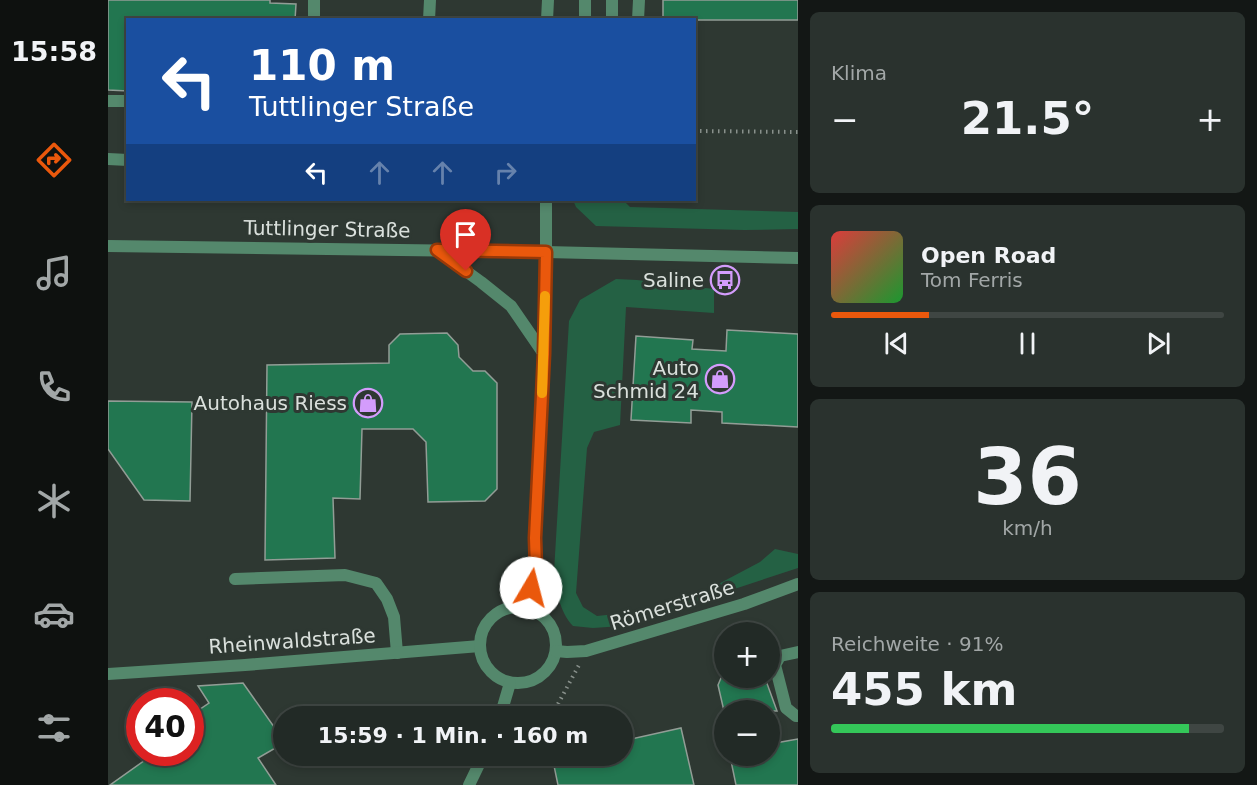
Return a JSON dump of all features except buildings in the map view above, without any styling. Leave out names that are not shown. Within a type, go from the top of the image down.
[{"type":"street","points":[[314,0],[314,18]]},
{"type":"street","points":[[429,18],[430,0]]},
{"type":"street","points":[[547,18],[548,0]]},
{"type":"street","points":[[585,0],[585,18]]},
{"type":"street","points":[[612,0],[612,18]]},
{"type":"street","points":[[638,18],[639,0]]},
{"type":"street","points":[[108,101],[126,101]]},
{"type":"street","points":[[108,159],[126,160]]},
{"type":"street","points":[[527,608],[536,568],[535,538],[544,354],[546,201]]},
{"type":"street","name":"Tuttlinger Straße","points":[[108,246],[798,258]]},
{"type":"street","points":[[437,250],[511,306],[544,354]]},
{"type":"street","points":[[235,579],[345,575],[376,583],[387,599],[394,617],[397,653]]},
{"type":"street","name":"Römerstraße","points":[[556,651],[586,651],[744,604],[798,584]]},
{"type":"street","points":[[527,608],[548,621],[555,635],[556,651],[550,666],[539,677],[524,683],[510,683],[497,677],[488,669],[482,658],[480,646],[482,633],[492,617],[504,609],[527,608]]},
{"type":"street","name":"Rheinwaldstraße","points":[[108,674],[480,646]]},
{"type":"street","points":[[798,652],[780,656],[775,665],[786,708],[798,716]]},
{"type":"street","points":[[503,706],[510,683]]},
{"type":"street","points":[[469,785],[478,766]]},
{"type":"path","points":[[696,131],[798,132]]},
{"type":"path","points":[[558,704],[586,651]]},
{"type":"green space","points":[[573,201],[624,201],[630,207],[798,212],[798,229],[744,230],[596,226],[576,207]]},
{"type":"green space","points":[[616,279],[714,289],[714,313],[626,307],[620,425],[594,432],[587,448],[576,593],[583,607],[597,616],[643,611],[692,598],[760,562],[775,549],[798,554],[798,568],[622,626],[593,628],[573,626],[568,620],[559,601],[554,572],[569,321],[580,300]]},
{"type":"slow traffic","points":[[542,393],[545,296]]},
{"type":"place","name":"Saline","points":[[725,280]]},
{"type":"place","name":"Auto Schmid 24","points":[[720,379]]},
{"type":"place","name":"Autohaus Riess","points":[[368,403]]},
{"type":"route","points":[[466,271],[437,250],[546,252],[544,354],[535,538],[536,568],[531,588]]}]
